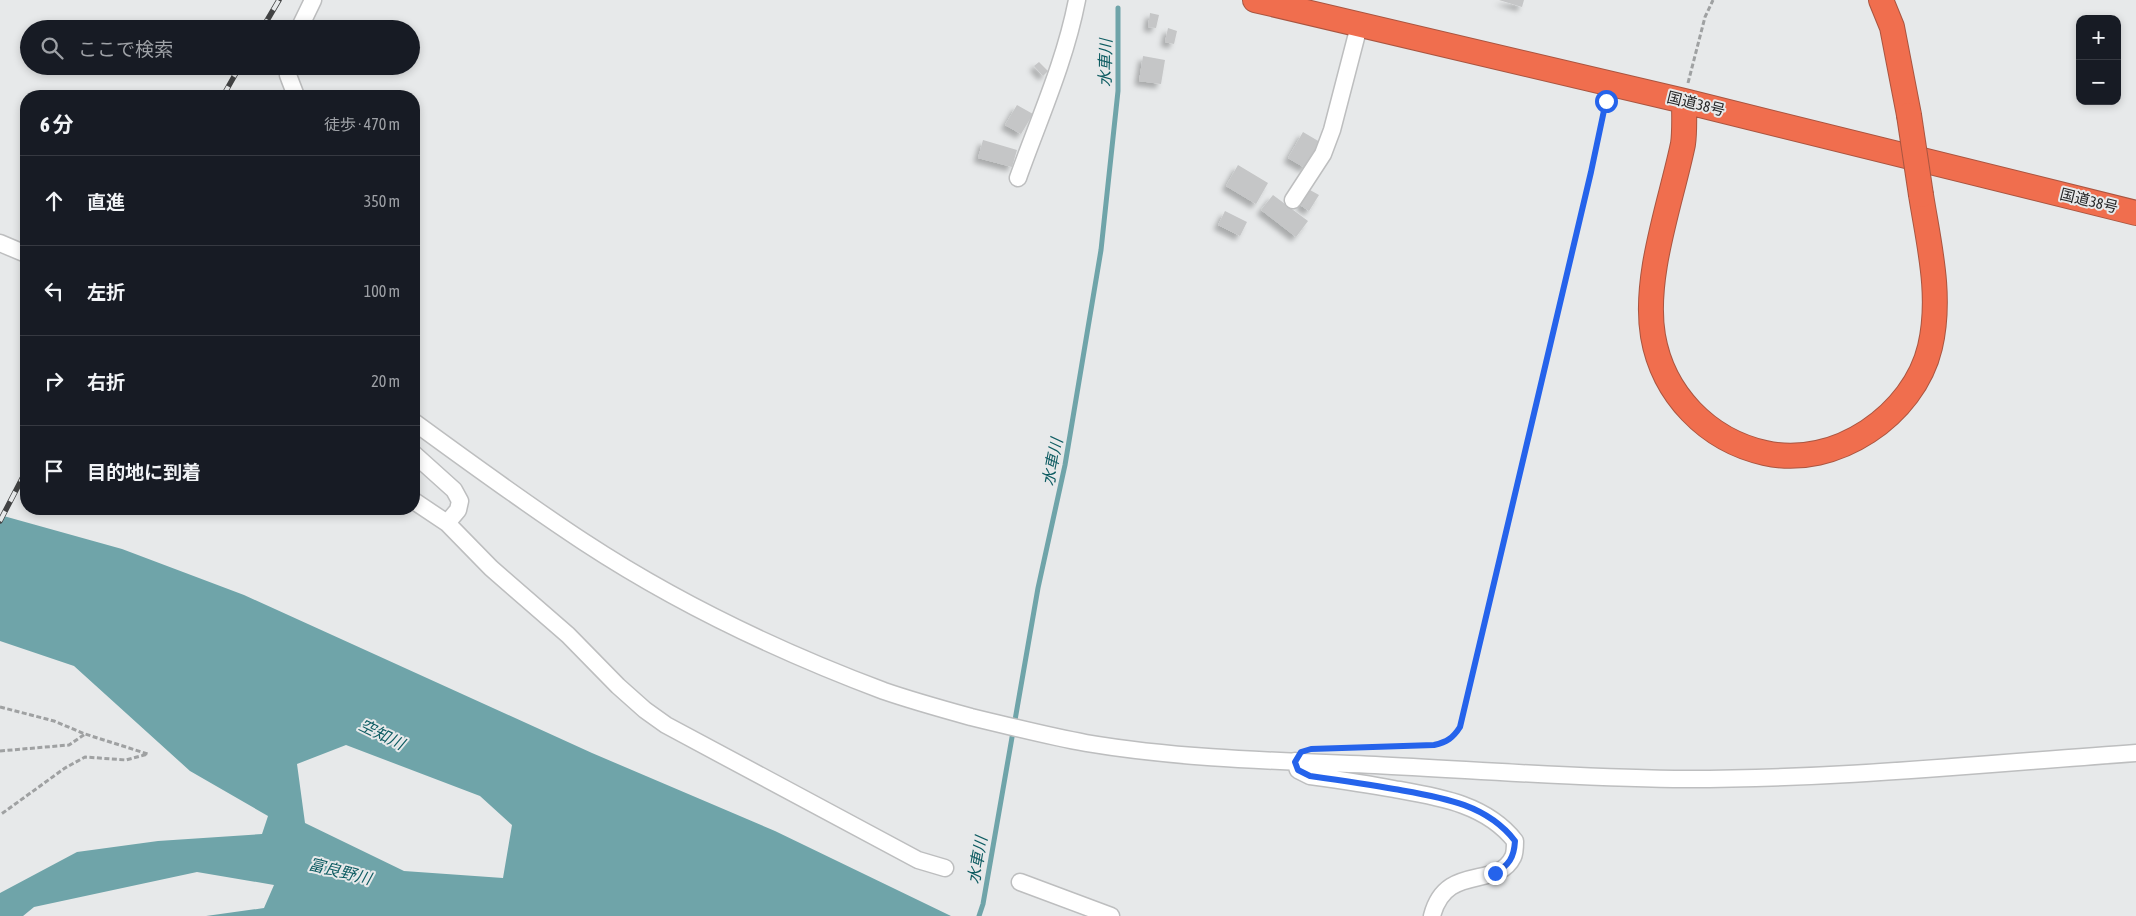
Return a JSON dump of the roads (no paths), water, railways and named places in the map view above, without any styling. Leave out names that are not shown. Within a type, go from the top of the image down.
[{"type":"highway","name":"国道38号","points":[[1255,0],[1684,101],[2136,213]]},
{"type":"highway","points":[[1684,101],[1683,141],[1655,270],[1652,304],[1653,335],[1661,365],[1673,390],[1688,410],[1706,425],[1745,447],[1766,454],[1790,455],[1813,453],[1838,447],[1879,424],[1909,393],[1930,348],[1934,325],[1934,275],[1894,36],[1882,0]]},
{"type":"street","points":[[303,20],[313,0]]},
{"type":"street","points":[[1018,178],[1043,108],[1057,76],[1077,0]]},
{"type":"street","points":[[1293,200],[1323,154],[1332,130],[1359,26]]},
{"type":"street","points":[[288,75],[294,90]]},
{"type":"street","points":[[0,243],[20,251]]},
{"type":"street","points":[[420,426],[586,543],[674,596],[761,640],[887,692],[935,707],[1036,733],[1090,743],[1194,755],[1595,777],[1701,778],[1832,774],[2136,753]]},
{"type":"street","points":[[420,459],[454,490],[460,501],[458,510],[447,523]]},
{"type":"street","points":[[420,505],[447,523],[491,568],[568,635],[618,686],[645,710],[666,725],[918,860],[945,868]]},
{"type":"street","points":[[1295,762],[1298,770],[1310,776],[1446,798],[1479,811],[1505,828],[1515,841],[1514,856],[1506,867],[1495,873],[1474,877],[1450,886],[1438,899],[1432,916]]},
{"type":"street","points":[[1020,882],[1111,916]]},
{"type":"water","points":[[0,515],[122,549],[244,595],[592,753],[775,831],[951,916],[206,916],[264,908],[274,885],[197,872],[34,907],[23,916],[0,916],[0,893],[77,852],[158,841],[262,834],[268,816],[190,771],[74,666],[0,641]],"holes":[[[346,745],[480,796],[512,825],[503,878],[404,871],[305,823],[297,764]]]},
{"type":"waterway","name":"水車川","points":[[979,916],[983,904],[1038,588],[1065,465],[1101,250],[1118,91],[1118,8]]},
{"type":"railway","points":[[267,20],[279,0]]},
{"type":"railway","points":[[226,90],[235,75]]},
{"type":"railway","points":[[0,521],[20,483]]},
{"type":"water label","name":"空知川","points":[[382,734]]},
{"type":"water label","name":"富良野川","points":[[340,871]]}]
